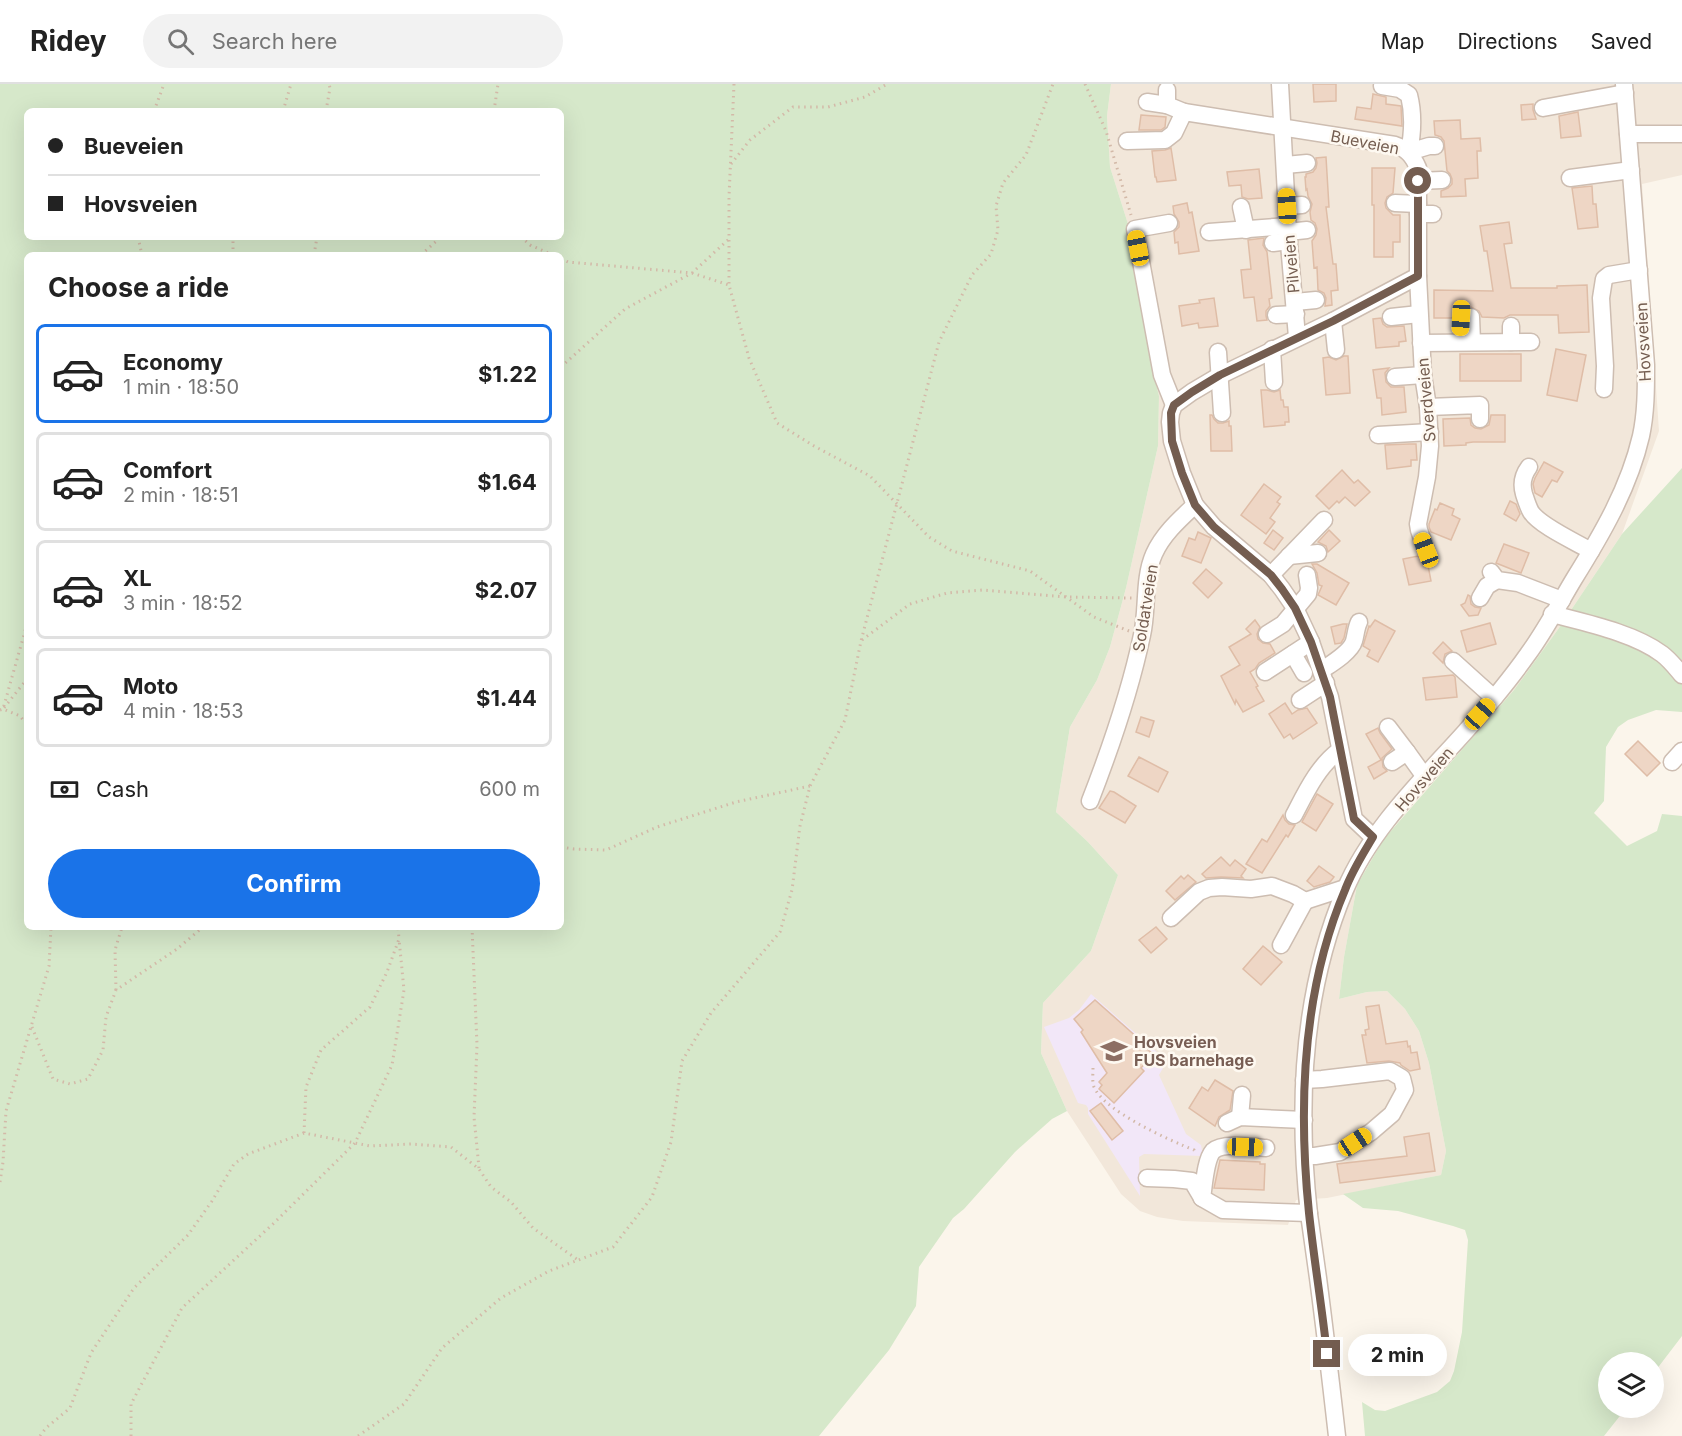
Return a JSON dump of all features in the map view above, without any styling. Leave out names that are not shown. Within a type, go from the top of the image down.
[{"type":"street","name":"Pilveien","points":[[1280,84],[1285,165],[1295,205],[1285,235],[1297,337]]},
{"type":"street","points":[[1382,86],[1400,89],[1409,95],[1413,113],[1413,134],[1409,152],[1435,146]]},
{"type":"street","points":[[1543,108],[1624,88]]},
{"type":"street","name":"Hovsveien","points":[[1337,1436],[1309,1213],[1305,1155],[1304,1080],[1307,1039],[1321,966],[1345,888],[1373,837],[1494,698],[1530,653],[1611,516],[1626,482],[1641,435],[1645,407],[1646,365],[1624,88]]},
{"type":"street","name":"Bueveien","points":[[1147,102],[1167,98],[1184,112],[1281,127],[1358,134],[1403,148],[1413,157],[1418,168],[1414,212],[1418,276]]},
{"type":"street","points":[[1127,141],[1165,140],[1174,133],[1184,112]]},
{"type":"street","points":[[1628,134],[1682,134]]},
{"type":"street","points":[[1285,165],[1307,163]]},
{"type":"street","points":[[1570,178],[1631,170]]},
{"type":"street","points":[[1418,181],[1442,180]]},
{"type":"street","points":[[1241,207],[1246,230]]},
{"type":"street","points":[[1169,223],[1135,229],[1162,375],[1174,405]]},
{"type":"street","points":[[1209,232],[1246,230],[1285,235],[1307,230]]},
{"type":"street","points":[[1418,248],[1431,261]]},
{"type":"street","points":[[1604,389],[1605,355],[1601,298],[1604,279],[1609,274],[1639,270]]},
{"type":"street","points":[[1373,837],[1354,819],[1336,719],[1324,676],[1295,608],[1258,555],[1214,527],[1195,505],[1172,441],[1170,422],[1174,405],[1220,375],[1333,321],[1418,276]]},
{"type":"street","name":"Sverdveien","points":[[1418,276],[1423,375],[1430,432],[1429,496],[1418,524],[1426,550]]},
{"type":"street","points":[[1276,315],[1316,300]]},
{"type":"street","points":[[1391,317],[1419,314]]},
{"type":"street","points":[[1466,317],[1466,342]]},
{"type":"street","points":[[1333,321],[1335,350]]},
{"type":"street","points":[[1421,343],[1466,342],[1511,334],[1531,342]]},
{"type":"street","points":[[1272,349],[1274,382]]},
{"type":"street","points":[[1218,352],[1221,413]]},
{"type":"street","points":[[1395,376],[1423,375]]},
{"type":"street","points":[[1428,407],[1474,416]]},
{"type":"street","points":[[1378,435],[1430,432]]},
{"type":"street","points":[[1529,467],[1524,474],[1522,488],[1530,511],[1545,524],[1591,551]]},
{"type":"street","name":"Soldatveien","points":[[1090,801],[1125,723],[1130,685],[1143,632],[1146,598],[1154,555],[1176,522],[1195,505]]},
{"type":"street","points":[[1271,575],[1324,520]]},
{"type":"street","points":[[1289,556],[1318,553]]},
{"type":"street","points":[[1267,634],[1283,624],[1308,594],[1307,575]]},
{"type":"street","points":[[1480,598],[1494,576],[1562,600]]},
{"type":"street","points":[[1552,614],[1638,640],[1663,654],[1682,675]]},
{"type":"street","points":[[1300,700],[1354,643],[1359,622]]},
{"type":"street","points":[[1265,672],[1311,642]]},
{"type":"street","points":[[1293,654],[1304,673]]},
{"type":"street","points":[[1453,661],[1494,698]]},
{"type":"street","points":[[1388,727],[1425,777]]},
{"type":"street","points":[[1294,815],[1329,758],[1340,750]]},
{"type":"street","points":[[1392,762],[1407,752]]},
{"type":"street","points":[[1171,918],[1199,892],[1209,888],[1251,889],[1272,886],[1293,894],[1305,902]]},
{"type":"street","points":[[1281,945],[1305,902],[1345,888]]},
{"type":"street","points":[[1304,1080],[1390,1071],[1402,1078],[1405,1090],[1392,1114],[1371,1132],[1340,1152],[1315,1156],[1305,1155]]},
{"type":"street","points":[[1242,1095],[1233,1120],[1304,1120]]},
{"type":"street","points":[[1202,1198],[1208,1162],[1214,1151],[1224,1146],[1266,1148]]},
{"type":"street","points":[[1147,1178],[1192,1181],[1202,1198],[1224,1210],[1309,1213]]},
{"type":"path","points":[[155,108],[164,84]]},
{"type":"path","points":[[284,108],[291,84]]},
{"type":"path","points":[[327,108],[329,84]]},
{"type":"path","points":[[494,108],[498,84]]},
{"type":"path","points":[[734,84],[729,197],[729,285],[749,358],[777,423],[870,476],[929,537],[952,551],[1030,572],[1094,617],[1125,630],[1143,632]]},
{"type":"path","points":[[730,166],[750,141],[793,107],[828,107],[865,97],[887,84]]},
{"type":"path","points":[[358,1436],[404,1404],[442,1348],[501,1298],[549,1271],[613,1247],[652,1197],[671,1142],[682,1061],[711,1013],[780,932],[792,890],[800,826],[810,786],[845,720],[861,641],[939,342],[972,275],[992,254],[998,230],[996,206],[1003,183],[1026,155],[1053,84]]},
{"type":"path","points":[[1085,84],[1106,131],[1135,229]]},
{"type":"path","points":[[564,364],[625,309],[692,273],[730,238]]},
{"type":"path","points":[[424,252],[438,240]]},
{"type":"path","points":[[524,240],[546,252]]},
{"type":"path","points":[[564,260],[692,273],[729,285]]},
{"type":"path","points":[[861,641],[910,604],[947,593],[983,590],[1066,597],[1146,598]]},
{"type":"path","points":[[1,709],[24,634]]},
{"type":"path","points":[[1,709],[24,682]]},
{"type":"path","points":[[1,709],[20,716],[24,721]]},
{"type":"path","points":[[564,847],[606,850],[657,826],[736,802],[810,786]]},
{"type":"path","points":[[0,1182],[6,1111],[49,966],[51,930]]},
{"type":"path","points":[[32,1027],[53,1079],[70,1084],[88,1079],[103,1050],[106,1017],[116,990],[115,950],[121,930]]},
{"type":"path","points":[[116,990],[177,949],[199,930]]},
{"type":"path","points":[[132,1436],[130,1404],[182,1308],[274,1223],[355,1143],[392,1065],[404,990],[398,930]]},
{"type":"path","points":[[472,930],[477,1045],[474,1117],[479,1169]]},
{"type":"path","points":[[304,1133],[306,1087],[321,1050],[370,1007],[387,972],[399,939]]},
{"type":"path","points":[[1093,1068],[1093,1085],[1102,1100],[1168,1139],[1194,1150],[1196,1155]]},
{"type":"path","points":[[40,1436],[70,1408],[91,1353],[134,1288],[188,1235],[234,1164],[248,1154],[304,1133],[370,1146],[411,1144],[451,1147],[479,1169],[491,1187],[511,1202],[533,1228],[578,1260]]},
{"type":"shaded area","points":[[1111,84],[1682,84],[1682,175],[1642,184],[1659,431],[1622,534],[1514,690],[1383,839],[1357,885],[1339,999],[1367,992],[1387,991],[1405,1009],[1419,1031],[1429,1063],[1446,1151],[1441,1175],[1327,1198],[1296,1200],[1288,1225],[1183,1221],[1157,1217],[1140,1211],[1121,1194],[1067,1111],[1041,1053],[1043,1003],[1091,951],[1118,875],[1056,812],[1070,727],[1097,680],[1110,647],[1126,588],[1158,446],[1159,396],[1149,355],[1128,224],[1110,167],[1107,116]]},
{"type":"shaded area","points":[[1091,994],[1167,1061],[1159,1075],[1186,1134],[1201,1145],[1203,1156],[1144,1154],[1139,1157],[1140,1196],[1088,1114],[1086,1105],[1078,1103],[1044,1027],[1069,1018],[1079,1010]]},
{"type":"green space","points":[[0,84],[1111,84],[1107,116],[1110,167],[1128,224],[1149,355],[1159,396],[1158,446],[1126,588],[1110,647],[1097,680],[1070,727],[1056,812],[1118,875],[1091,951],[1043,1003],[1041,1053],[1067,1111],[1052,1119],[1015,1152],[964,1209],[953,1218],[919,1267],[916,1306],[889,1350],[819,1436],[0,1436]]},
{"type":"green space","points":[[1682,468],[1682,712],[1656,710],[1628,720],[1618,727],[1606,747],[1604,801],[1594,813],[1627,846],[1657,831],[1662,814],[1682,816],[1682,1336],[1664,1360],[1664,1352],[1598,1352],[1598,1418],[1618,1418],[1604,1436],[1365,1436],[1362,1402],[1375,1410],[1385,1411],[1437,1392],[1450,1381],[1462,1332],[1468,1240],[1465,1230],[1398,1211],[1363,1208],[1343,1194],[1441,1175],[1446,1151],[1429,1063],[1419,1031],[1405,1009],[1387,991],[1367,992],[1339,999],[1357,885],[1383,840],[1514,690],[1622,534]]},
{"type":"building","points":[[1313,84],[1336,84],[1336,101],[1314,102]]},
{"type":"building","points":[[1373,94],[1386,97],[1386,104],[1401,106],[1402,126],[1355,119],[1357,107],[1371,109]]},
{"type":"building","points":[[1533,104],[1536,119],[1522,120],[1521,105]]},
{"type":"building","points":[[1578,112],[1581,136],[1561,138],[1559,116]]},
{"type":"building","points":[[1141,115],[1166,117],[1165,127],[1161,130],[1139,130]]},
{"type":"building","points":[[1460,120],[1461,139],[1480,138],[1481,151],[1477,151],[1478,178],[1465,179],[1466,196],[1441,197],[1441,191],[1452,184],[1452,179],[1447,171],[1444,141],[1435,135],[1434,121]]},
{"type":"building","points":[[1171,148],[1176,180],[1157,182],[1152,151]]},
{"type":"building","points":[[1326,157],[1329,207],[1326,207],[1338,290],[1331,291],[1332,305],[1325,306],[1326,298],[1324,293],[1318,290],[1317,267],[1314,268],[1312,241],[1317,229],[1311,220],[1312,204],[1306,190],[1305,177],[1316,168],[1316,158]]},
{"type":"building","points":[[1372,168],[1395,168],[1393,193],[1387,197],[1385,203],[1386,208],[1393,215],[1400,215],[1400,242],[1393,242],[1393,257],[1374,257]]},
{"type":"building","points":[[1259,169],[1262,198],[1242,197],[1241,185],[1229,186],[1227,172]]},
{"type":"building","points":[[1592,186],[1598,227],[1578,229],[1572,188]]},
{"type":"building","points":[[1187,203],[1189,213],[1192,212],[1199,251],[1179,254],[1174,232],[1179,227],[1179,222],[1174,214],[1173,206]]},
{"type":"building","points":[[1509,222],[1512,243],[1504,244],[1511,288],[1557,288],[1557,286],[1587,285],[1589,332],[1559,333],[1558,315],[1482,317],[1479,311],[1471,307],[1461,313],[1461,318],[1434,318],[1434,290],[1493,291],[1487,251],[1484,251],[1480,226]]},
{"type":"building","points":[[1264,238],[1263,245],[1267,252],[1272,298],[1269,299],[1270,306],[1266,311],[1267,320],[1257,321],[1254,297],[1244,298],[1241,270],[1251,269],[1248,240]]},
{"type":"building","points":[[1214,298],[1218,326],[1199,328],[1198,323],[1182,326],[1179,306]]},
{"type":"building","points":[[1381,318],[1387,327],[1404,326],[1406,341],[1399,342],[1399,346],[1376,348],[1373,319]]},
{"type":"building","points":[[1556,349],[1586,355],[1577,401],[1547,395]]},
{"type":"building","points":[[1460,354],[1521,354],[1521,381],[1460,381]]},
{"type":"building","points":[[1348,356],[1350,393],[1326,395],[1323,358],[1329,357],[1336,360]]},
{"type":"building","points":[[1389,368],[1385,373],[1386,382],[1391,387],[1404,387],[1406,412],[1382,415],[1381,398],[1377,398],[1373,370]]},
{"type":"building","points":[[1261,390],[1274,392],[1280,390],[1284,407],[1288,407],[1289,422],[1285,422],[1285,425],[1264,427]]},
{"type":"building","points":[[1210,415],[1218,423],[1229,421],[1232,451],[1211,451]]},
{"type":"building","points":[[1491,415],[1505,415],[1505,442],[1473,442],[1466,443],[1466,445],[1444,446],[1443,419],[1470,418],[1471,425],[1481,429],[1489,425]]},
{"type":"building","points":[[1416,444],[1417,460],[1411,460],[1411,466],[1387,469],[1385,445]]},
{"type":"building","points":[[1544,462],[1563,472],[1557,482],[1552,480],[1542,497],[1535,493],[1533,484]]},
{"type":"building","points":[[1342,470],[1354,483],[1358,480],[1370,492],[1355,506],[1345,497],[1329,509],[1316,496]]},
{"type":"building","points":[[1264,484],[1281,497],[1277,502],[1280,504],[1270,518],[1275,522],[1266,534],[1241,515]]},
{"type":"building","points":[[1510,501],[1516,504],[1520,514],[1516,521],[1504,514]]},
{"type":"building","points":[[1440,503],[1454,509],[1452,515],[1460,519],[1451,540],[1431,532],[1429,527],[1435,509],[1437,510]]},
{"type":"building","points":[[1273,530],[1283,538],[1274,550],[1264,543]]},
{"type":"building","points":[[1329,530],[1340,541],[1328,552],[1326,546],[1318,542]]},
{"type":"building","points":[[1198,532],[1211,538],[1201,563],[1182,556],[1189,538],[1195,540]]},
{"type":"building","points":[[1504,544],[1529,553],[1521,573],[1496,563]]},
{"type":"building","points":[[1418,556],[1427,560],[1431,581],[1409,585],[1403,559]]},
{"type":"building","points":[[1312,564],[1317,564],[1349,583],[1336,605],[1318,595],[1322,586],[1319,585],[1317,573]]},
{"type":"building","points":[[1206,569],[1222,583],[1208,598],[1193,583]]},
{"type":"building","points":[[1468,595],[1471,604],[1481,608],[1478,615],[1469,616],[1461,605],[1465,603]]},
{"type":"building","points":[[1255,620],[1260,627],[1257,634],[1258,639],[1270,644],[1275,653],[1250,672],[1264,701],[1243,712],[1236,700],[1235,704],[1221,676],[1240,665],[1229,647],[1251,634],[1246,629]]},
{"type":"building","points":[[1375,620],[1395,631],[1378,662],[1367,656],[1370,650],[1363,646],[1369,626]]},
{"type":"building","points":[[1490,623],[1496,644],[1467,652],[1461,631]]},
{"type":"building","points":[[1347,624],[1344,638],[1341,643],[1335,644],[1331,627]]},
{"type":"building","points":[[1443,642],[1452,651],[1445,654],[1443,663],[1433,653]]},
{"type":"building","points":[[1453,675],[1457,697],[1426,700],[1423,678]]},
{"type":"building","points":[[1285,703],[1292,714],[1307,708],[1317,723],[1293,739],[1290,734],[1284,738],[1269,714]]},
{"type":"building","points":[[1141,717],[1154,721],[1149,737],[1136,732]]},
{"type":"building","points":[[1378,728],[1392,749],[1382,758],[1383,767],[1387,771],[1374,779],[1368,767],[1381,760],[1366,734]]},
{"type":"building","points":[[1638,741],[1660,763],[1647,776],[1625,754]]},
{"type":"building","points":[[1139,757],[1168,772],[1158,792],[1128,776]]},
{"type":"building","points":[[1110,791],[1136,806],[1125,823],[1099,808]]},
{"type":"building","points":[[1317,794],[1333,804],[1316,831],[1302,822]]},
{"type":"building","points":[[1283,815],[1289,824],[1295,825],[1262,873],[1246,864],[1262,839],[1267,842]]},
{"type":"building","points":[[1221,857],[1230,866],[1235,860],[1246,869],[1241,876],[1243,878],[1206,878],[1202,874]]},
{"type":"building","points":[[1319,866],[1334,877],[1330,882],[1314,887],[1307,881]]},
{"type":"building","points":[[1188,875],[1196,882],[1175,900],[1166,891],[1181,876],[1184,879]]},
{"type":"building","points":[[1156,927],[1167,939],[1151,953],[1139,940]]},
{"type":"building","points":[[1263,946],[1282,962],[1261,985],[1243,969]]},
{"type":"building","points":[[1095,1000],[1153,1054],[1141,1068],[1144,1071],[1114,1103],[1099,1089],[1102,1085],[1099,1082],[1107,1073],[1081,1032],[1083,1030],[1074,1019]]},
{"type":"building","points":[[1379,1005],[1386,1044],[1407,1041],[1411,1053],[1417,1052],[1420,1069],[1410,1071],[1400,1063],[1389,1061],[1367,1063],[1362,1035],[1366,1035],[1365,1030],[1369,1029],[1366,1007]]},
{"type":"building","points":[[1215,1080],[1233,1091],[1230,1110],[1219,1117],[1215,1126],[1189,1108],[1202,1087],[1208,1091]]},
{"type":"building","points":[[1101,1103],[1123,1131],[1112,1140],[1090,1111]]},
{"type":"building","points":[[1429,1133],[1435,1171],[1340,1183],[1337,1164],[1407,1156],[1404,1137]]},
{"type":"building","points":[[1220,1160],[1265,1164],[1264,1190],[1214,1188]]},
{"type":"place","name":"Hovsveien FUS barnehage","points":[[1114,1051]]},
{"type":"route","points":[[1327,1354],[1306,1175],[1303,1118],[1307,1039],[1313,1000],[1335,915],[1356,865],[1373,837],[1354,819],[1330,697],[1311,642],[1295,608],[1271,575],[1214,527],[1195,505],[1172,441],[1170,422],[1174,405],[1220,375],[1333,321],[1418,276],[1418,181]]}]
